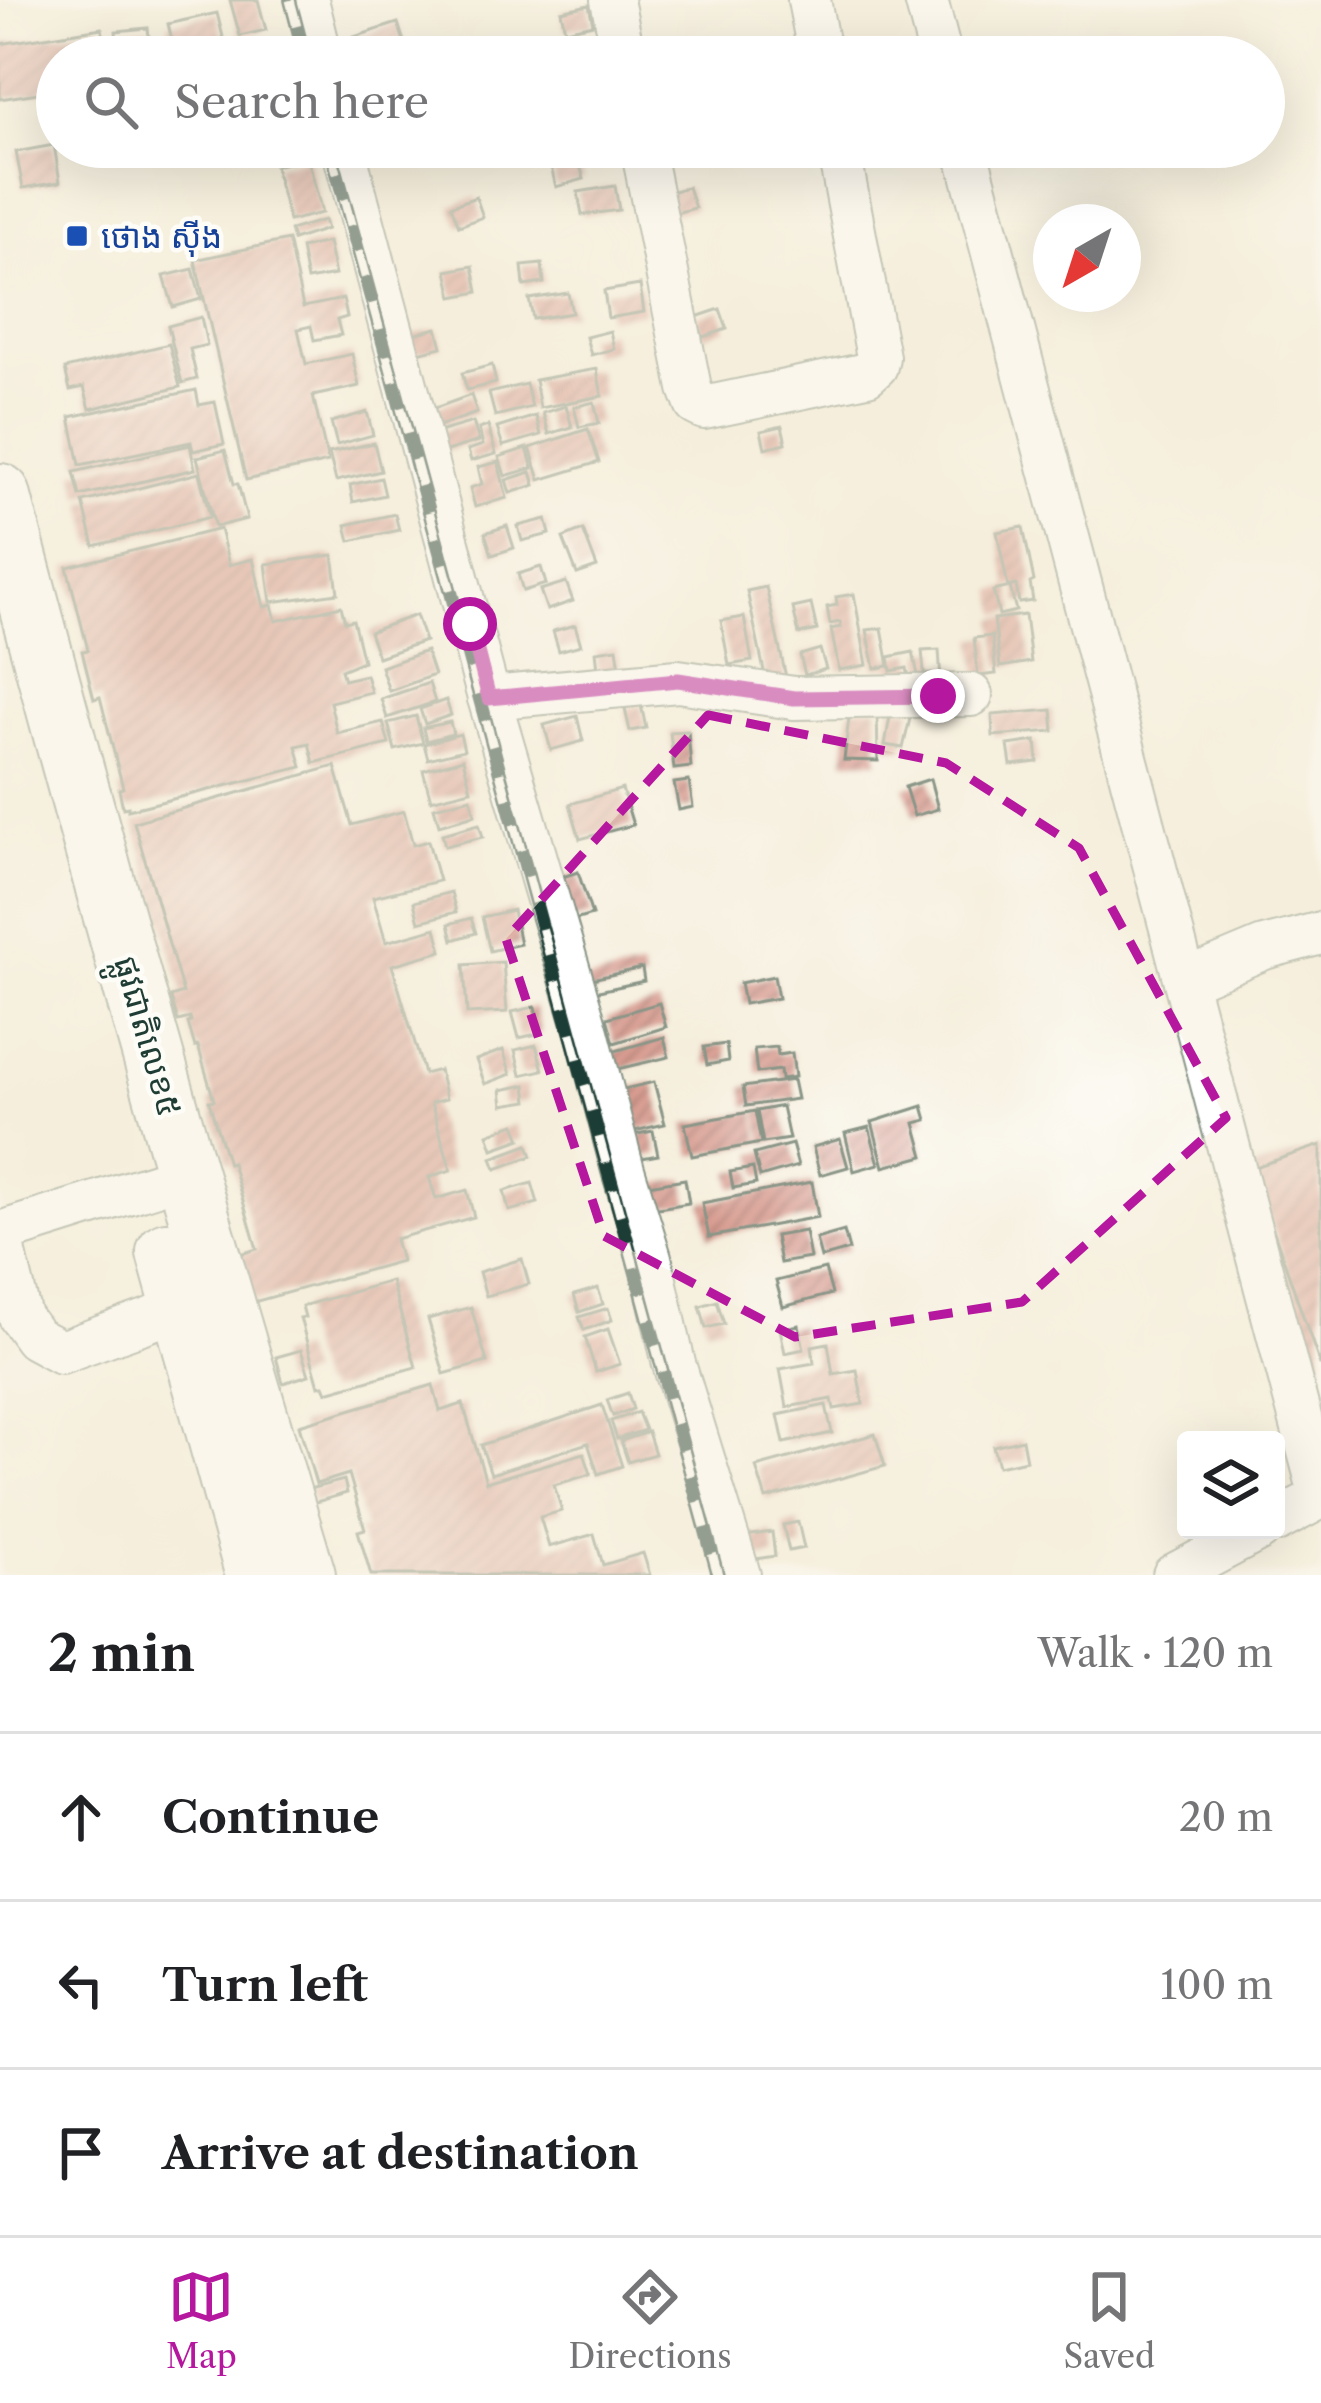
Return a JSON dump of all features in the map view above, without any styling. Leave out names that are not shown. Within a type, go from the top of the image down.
[{"type":"highway","name":"ផ្លូវជាតិលេខ៥","points":[[0,494],[77,790],[169,1180],[182,1308],[256,1575]]},
{"type":"highway","name":"ផ្លូវជាតិលេខ៥","points":[[0,626],[47,793],[169,1180],[224,1304],[305,1575]]},
{"type":"street","points":[[307,0],[316,36]]},
{"type":"street","points":[[612,0],[620,36]]},
{"type":"street","points":[[809,0],[816,36]]},
{"type":"street","points":[[926,0],[935,36]]},
{"type":"street","points":[[349,168],[489,698],[650,1258],[674,1364],[739,1575]]},
{"type":"street","points":[[646,168],[690,388],[696,404],[704,408],[867,374],[876,366],[842,168]]},
{"type":"street","points":[[971,168],[1321,1497],[1285,1516]]},
{"type":"street","points":[[489,698],[678,680],[794,698],[971,695]]},
{"type":"street","points":[[1185,981],[1264,948],[1321,933]]},
{"type":"street","points":[[169,1180],[0,1233],[20,1317],[34,1338],[61,1352],[182,1308]]},
{"type":"street","points":[[1174,1575],[1242,1539]]},
{"type":"highlighted area","points":[[708,715],[946,763],[1079,848],[1226,1118],[1022,1302],[795,1337],[604,1236],[506,939]]},
{"type":"building","points":[[230,0],[258,0],[266,30],[240,36]]},
{"type":"building","points":[[589,5],[593,24],[565,30],[561,11]]},
{"type":"building","points":[[217,13],[223,36],[171,36],[168,24]]},
{"type":"building","points":[[398,23],[402,36],[357,36]]},
{"type":"building","points":[[102,28],[103,36],[51,36]]},
{"type":"building","points":[[148,28],[149,36],[116,36],[116,31]]},
{"type":"building","points":[[36,38],[36,93],[0,99],[0,44]]},
{"type":"building","points":[[36,148],[36,168],[58,168],[60,182],[23,188],[16,152]]},
{"type":"building","points":[[276,168],[311,168],[322,213],[289,221]]},
{"type":"building","points":[[551,168],[581,168],[584,179],[556,187]]},
{"type":"building","points":[[615,186],[619,210],[582,215],[578,192]]},
{"type":"building","points":[[688,187],[695,208],[672,214],[666,193]]},
{"type":"building","points":[[476,197],[483,217],[459,226],[451,206]]},
{"type":"building","points":[[324,220],[327,229],[293,240],[290,230]]},
{"type":"building","points":[[288,240],[303,307],[343,299],[347,317],[337,320],[341,335],[314,340],[311,326],[298,329],[306,364],[352,354],[359,386],[313,396],[328,462],[246,480],[195,260]]},
{"type":"building","points":[[328,242],[335,275],[307,280],[301,248]]},
{"type":"building","points":[[542,264],[544,283],[524,286],[522,266]]},
{"type":"building","points":[[473,266],[478,292],[453,297],[447,271]]},
{"type":"building","points":[[193,269],[201,299],[173,307],[164,276]]},
{"type":"building","points":[[640,285],[644,312],[608,318],[604,291]]},
{"type":"building","points":[[568,293],[572,313],[533,319],[529,299]]},
{"type":"building","points":[[720,309],[727,329],[703,337],[696,317]]},
{"type":"building","points":[[201,317],[207,345],[190,349],[197,379],[182,383],[168,326]]},
{"type":"building","points":[[437,328],[442,347],[407,356],[401,337]]},
{"type":"building","points":[[610,331],[614,349],[591,355],[586,337]]},
{"type":"building","points":[[169,344],[180,387],[90,409],[84,387],[70,390],[65,369]]},
{"type":"building","points":[[492,365],[496,383],[467,390],[462,373]]},
{"type":"building","points":[[597,369],[602,396],[540,408],[535,380]]},
{"type":"building","points":[[526,384],[532,407],[495,416],[489,393]]},
{"type":"building","points":[[196,390],[199,405],[215,402],[224,444],[193,451],[191,442],[80,465],[70,417]]},
{"type":"building","points":[[471,395],[477,413],[422,432],[416,415]]},
{"type":"building","points":[[594,402],[599,423],[579,427],[574,407]]},
{"type":"building","points":[[566,406],[572,427],[549,434],[543,413]]},
{"type":"building","points":[[367,412],[373,435],[337,445],[331,422]]},
{"type":"building","points":[[536,416],[541,435],[503,446],[497,428]]},
{"type":"building","points":[[473,422],[479,441],[443,452],[425,436]]},
{"type":"building","points":[[488,426],[496,454],[471,461],[468,450],[483,445],[479,429]]},
{"type":"building","points":[[782,426],[786,443],[765,448],[761,431]]},
{"type":"building","points":[[588,429],[599,462],[540,480],[530,448]]},
{"type":"building","points":[[374,443],[381,471],[336,481],[329,453]]},
{"type":"building","points":[[190,445],[195,469],[80,496],[74,472]]},
{"type":"building","points":[[527,448],[533,468],[505,476],[499,457]]},
{"type":"building","points":[[225,450],[247,519],[215,527],[197,457]]},
{"type":"building","points":[[498,462],[507,498],[475,507],[470,488],[482,484],[478,467]]},
{"type":"building","points":[[531,472],[535,485],[510,493],[506,480]]},
{"type":"building","points":[[199,473],[210,517],[94,546],[83,502]]},
{"type":"building","points":[[381,478],[385,495],[353,502],[350,485]]},
{"type":"building","points":[[395,514],[399,530],[350,541],[346,525]]},
{"type":"building","points":[[546,519],[550,534],[522,541],[518,526]]},
{"type":"building","points":[[507,526],[514,548],[492,555],[485,533]]},
{"type":"building","points":[[1023,527],[1034,581],[1030,583],[1033,601],[1019,603],[1016,585],[1008,587],[997,532]]},
{"type":"building","points":[[220,529],[229,565],[253,559],[264,607],[272,605],[276,621],[341,606],[345,622],[353,620],[363,661],[341,670],[344,680],[366,675],[371,692],[330,702],[337,733],[383,722],[389,744],[314,763],[309,743],[296,746],[302,767],[128,810],[123,808],[119,789],[123,788],[100,697],[94,699],[82,651],[88,650],[67,567]]},
{"type":"building","points":[[583,530],[597,567],[577,574],[563,538]]},
{"type":"building","points":[[333,555],[338,593],[271,602],[266,564]]},
{"type":"building","points":[[541,567],[546,584],[523,591],[518,574]]},
{"type":"building","points":[[566,582],[573,601],[547,610],[540,590]]},
{"type":"building","points":[[766,587],[788,686],[768,690],[747,591]]},
{"type":"building","points":[[1010,587],[1016,611],[999,615],[993,591]]},
{"type":"building","points":[[854,594],[867,665],[839,670],[831,629],[841,627],[840,622],[830,624],[827,607],[837,605],[836,597]]},
{"type":"building","points":[[811,604],[817,630],[799,634],[793,608]]},
{"type":"building","points":[[416,615],[425,641],[378,657],[369,632]]},
{"type":"building","points":[[1025,615],[1031,662],[1000,667],[994,619]]},
{"type":"building","points":[[744,617],[752,661],[729,665],[721,621]]},
{"type":"building","points":[[575,625],[581,645],[559,651],[553,631]]},
{"type":"building","points":[[882,628],[889,666],[875,668],[867,630]]},
{"type":"building","points":[[992,636],[996,674],[978,676],[974,638]]},
{"type":"building","points":[[617,648],[621,675],[599,678],[596,651]]},
{"type":"building","points":[[820,649],[826,669],[805,675],[800,655]]},
{"type":"building","points":[[939,650],[941,680],[925,682],[922,651]]},
{"type":"building","points":[[426,651],[434,675],[389,691],[381,667]]},
{"type":"building","points":[[913,652],[919,680],[910,681],[907,668],[891,671],[889,657]]},
{"type":"building","points":[[429,683],[435,702],[387,718],[381,699]]},
{"type":"building","points":[[446,700],[451,715],[425,724],[420,709]]},
{"type":"building","points":[[641,705],[646,728],[630,731],[625,709]]},
{"type":"building","points":[[892,705],[912,710],[903,748],[885,745]]},
{"type":"building","points":[[877,707],[878,761],[844,760],[850,709]]},
{"type":"building","points":[[1052,710],[1054,731],[993,736],[992,715]]},
{"type":"building","points":[[416,716],[423,743],[395,750],[388,723]]},
{"type":"building","points":[[577,716],[583,741],[551,750],[544,725]]},
{"type":"building","points":[[450,722],[453,734],[426,741],[423,728]]},
{"type":"building","points":[[688,731],[691,767],[674,769],[670,732]]},
{"type":"building","points":[[460,734],[464,750],[428,759],[424,744]]},
{"type":"building","points":[[1036,741],[1038,762],[1011,765],[1008,745]]},
{"type":"building","points":[[463,759],[471,790],[431,800],[423,770]]},
{"type":"building","points":[[335,766],[352,825],[404,811],[413,845],[428,841],[439,881],[373,897],[386,942],[436,928],[442,951],[392,965],[424,1074],[439,1070],[446,1099],[431,1103],[451,1170],[429,1177],[436,1199],[467,1190],[474,1217],[395,1239],[401,1261],[254,1302],[241,1254],[257,1249],[209,1101],[214,1100],[190,1018],[178,1021],[171,997],[183,993],[134,822]]},
{"type":"building","points":[[930,779],[938,809],[914,816],[905,787]]},
{"type":"building","points":[[689,781],[693,807],[679,810],[674,783]]},
{"type":"building","points":[[622,789],[633,825],[580,839],[570,804]]},
{"type":"building","points":[[471,798],[475,815],[439,825],[434,807]]},
{"type":"building","points":[[479,824],[483,837],[445,846],[442,834]]},
{"type":"building","points":[[578,872],[592,915],[571,921],[550,881]]},
{"type":"building","points":[[451,892],[456,912],[419,922],[414,902]]},
{"type":"building","points":[[513,910],[520,944],[490,951],[482,917]]},
{"type":"building","points":[[471,918],[476,933],[453,940],[449,924]]},
{"type":"building","points":[[503,962],[507,1012],[467,1014],[464,965]]},
{"type":"building","points":[[642,968],[644,981],[581,995],[578,982]]},
{"type":"building","points":[[774,976],[778,998],[744,1004],[740,983]]},
{"type":"building","points":[[659,1003],[666,1027],[614,1043],[607,1018]]},
{"type":"building","points":[[535,1007],[541,1033],[519,1038],[512,1012]]},
{"type":"building","points":[[664,1037],[669,1057],[605,1072],[601,1055]]},
{"type":"building","points":[[726,1044],[728,1061],[707,1065],[704,1047]]},
{"type":"building","points":[[536,1045],[543,1070],[521,1075],[515,1050]]},
{"type":"building","points":[[777,1047],[778,1055],[792,1053],[795,1077],[781,1079],[780,1070],[757,1073],[754,1049]]},
{"type":"building","points":[[503,1050],[511,1074],[485,1084],[476,1060]]},
{"type":"building","points":[[793,1080],[797,1099],[746,1106],[743,1087]]},
{"type":"building","points":[[654,1082],[665,1124],[617,1135],[607,1093]]},
{"type":"building","points":[[526,1085],[528,1101],[503,1105],[501,1090]]},
{"type":"building","points":[[782,1106],[789,1139],[763,1143],[757,1111]]},
{"type":"building","points":[[923,1106],[927,1120],[915,1123],[924,1156],[884,1167],[872,1122]]},
{"type":"building","points":[[755,1111],[761,1143],[692,1156],[685,1124]]},
{"type":"building","points":[[515,1124],[521,1139],[493,1149],[488,1134]]},
{"type":"building","points":[[869,1127],[879,1164],[854,1171],[845,1133]]},
{"type":"building","points":[[653,1131],[658,1155],[626,1161],[622,1137]]},
{"type":"building","points":[[840,1139],[848,1167],[820,1175],[813,1147]]},
{"type":"building","points":[[792,1144],[798,1166],[760,1177],[754,1154]]},
{"type":"building","points":[[528,1145],[532,1156],[496,1169],[492,1158]]},
{"type":"building","points":[[1321,1145],[1321,1365],[1320,1365],[1252,1168]]},
{"type":"building","points":[[753,1168],[756,1184],[733,1188],[730,1172]]},
{"type":"building","points":[[685,1179],[689,1203],[652,1209],[648,1185]]},
{"type":"building","points":[[812,1182],[818,1217],[709,1237],[702,1203]]},
{"type":"building","points":[[532,1183],[538,1203],[509,1211],[504,1191]]},
{"type":"building","points":[[805,1231],[810,1258],[780,1263],[775,1236]]},
{"type":"building","points":[[844,1231],[849,1250],[821,1258],[816,1239]]},
{"type":"building","points":[[522,1259],[529,1284],[486,1296],[479,1272]]},
{"type":"building","points":[[825,1269],[832,1294],[783,1307],[776,1281]]},
{"type":"building","points":[[391,1281],[416,1367],[327,1392],[324,1385],[319,1386],[300,1318],[305,1317],[302,1306]]},
{"type":"building","points":[[598,1288],[603,1304],[579,1312],[574,1295]]},
{"type":"building","points":[[717,1301],[724,1324],[706,1328],[700,1306]]},
{"type":"building","points":[[471,1307],[487,1362],[444,1374],[428,1319]]},
{"type":"building","points":[[608,1308],[612,1320],[584,1330],[579,1317]]},
{"type":"building","points":[[799,1325],[804,1349],[785,1353],[780,1329]]},
{"type":"building","points":[[608,1329],[620,1364],[596,1372],[585,1337]]},
{"type":"building","points":[[828,1343],[833,1374],[857,1370],[863,1404],[834,1409],[832,1399],[787,1407],[780,1369],[814,1363],[812,1346]]},
{"type":"building","points":[[301,1350],[309,1375],[283,1383],[276,1357]]},
{"type":"building","points":[[433,1385],[440,1411],[463,1404],[486,1482],[584,1453],[591,1474],[554,1485],[562,1511],[540,1517],[549,1547],[594,1534],[603,1565],[643,1553],[650,1575],[371,1575],[358,1531],[365,1529],[349,1474],[316,1484],[299,1425]]},
{"type":"building","points":[[628,1393],[633,1409],[613,1416],[607,1400]]},
{"type":"building","points":[[602,1405],[622,1466],[598,1474],[588,1443],[491,1474],[481,1445]]},
{"type":"building","points":[[826,1405],[832,1433],[784,1443],[778,1415]]},
{"type":"building","points":[[638,1412],[645,1430],[617,1439],[611,1421]]},
{"type":"building","points":[[648,1432],[655,1454],[628,1462],[621,1441]]},
{"type":"building","points":[[875,1434],[885,1466],[766,1499],[756,1467]]},
{"type":"building","points":[[1022,1439],[1026,1460],[998,1466],[993,1446]]},
{"type":"building","points":[[344,1480],[347,1493],[313,1503],[309,1489]]},
{"type":"building","points":[[798,1522],[804,1548],[789,1551],[783,1525]]},
{"type":"building","points":[[772,1532],[775,1556],[742,1561],[738,1537]]},
{"type":"railway","points":[[290,0],[299,36]]},
{"type":"railway","points":[[336,168],[718,1575]]},
{"type":"place","name":"ថោង ស៊ីង","points":[[77,236]]},
{"type":"route","points":[[470,624],[489,698],[678,680],[794,698],[938,696]]}]
